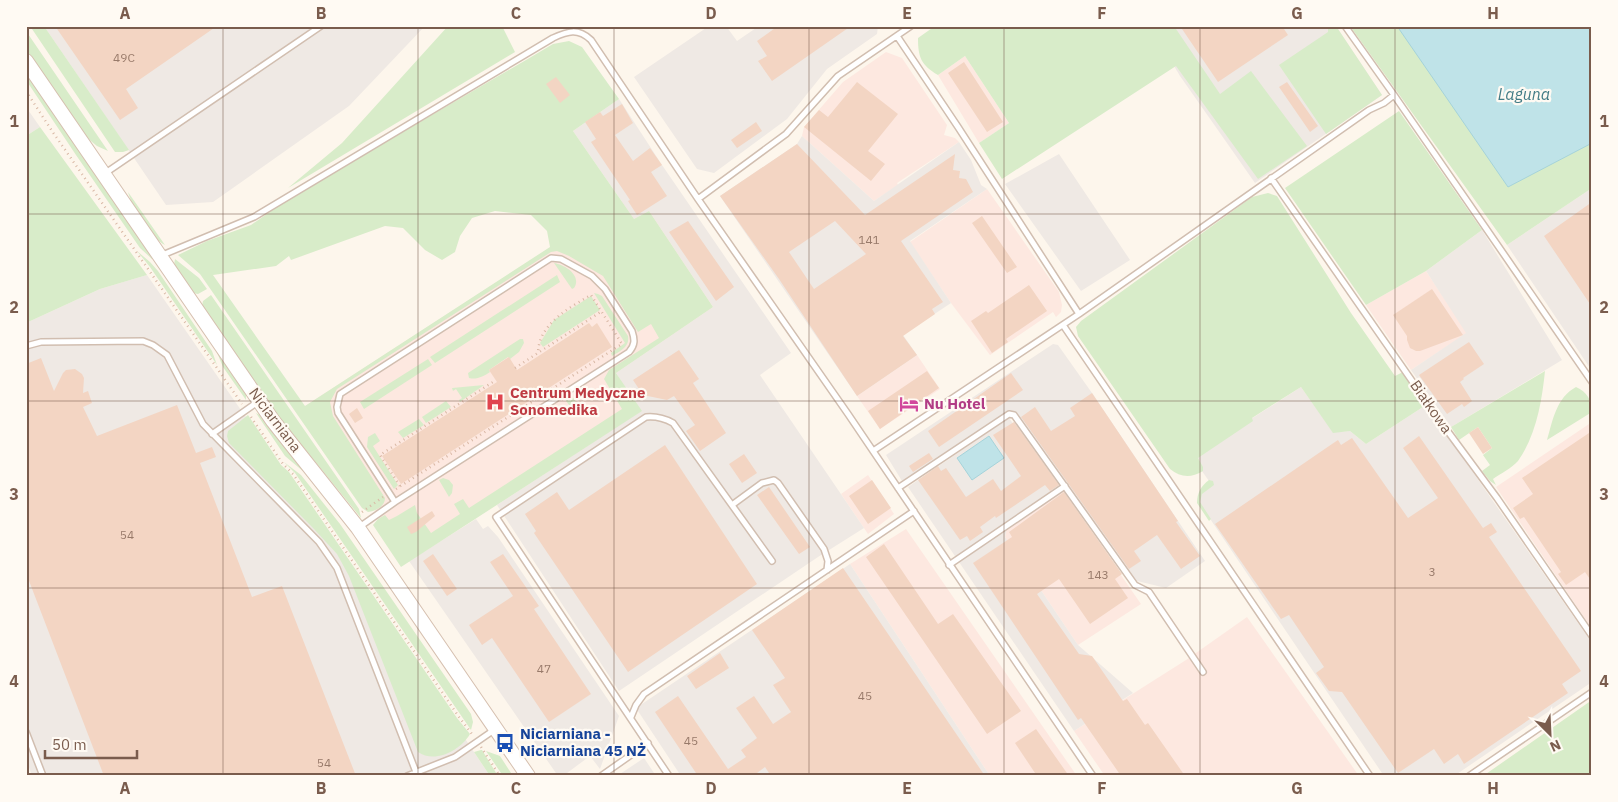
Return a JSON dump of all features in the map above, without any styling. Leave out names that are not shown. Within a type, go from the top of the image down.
[{"type":"street","name":"Niciarniana","points":[[26,61],[273,421],[358,528],[528,776]]},
{"type":"lane","points":[[104,175],[321,26]]},
{"type":"lane","points":[[698,199],[786,134],[838,76],[911,26]]},
{"type":"lane","points":[[1345,26],[1592,382]]},
{"type":"lane","points":[[160,256],[254,217],[553,38],[564,33],[575,32],[585,35],[591,40],[698,199],[873,451],[1093,776]]},
{"type":"lane","points":[[897,36],[1079,314]]},
{"type":"lane","points":[[873,451],[1063,325],[1271,178],[1369,110],[1384,103],[1394,95]]},
{"type":"lane","name":"Białkowa","points":[[1271,178],[1592,636]]},
{"type":"lane","points":[[358,528],[395,502],[629,352],[633,346],[632,332],[605,289],[592,276],[561,259],[550,258],[340,394],[337,407],[338,413],[395,502]]},
{"type":"lane","points":[[1063,325],[1370,776]]},
{"type":"lane","points":[[26,346],[41,342],[144,341],[167,355],[199,417],[212,434],[319,542],[337,568],[416,772]]},
{"type":"lane","points":[[212,434],[259,401]]},
{"type":"lane","points":[[898,488],[1009,414],[1014,415],[1135,585],[1149,592],[1203,672]]},
{"type":"lane","points":[[669,776],[496,517],[646,417],[655,416],[673,423],[772,561]]},
{"type":"lane","points":[[732,504],[762,483],[774,480],[824,549],[828,561],[827,570]]},
{"type":"lane","points":[[950,565],[1065,486]]},
{"type":"lane","points":[[631,717],[636,705],[644,694],[914,511]]},
{"type":"lane","points":[[1469,776],[1592,692]]},
{"type":"lane","points":[[407,776],[455,757],[496,729]]},
{"type":"lane","points":[[26,732],[43,776]]},
{"type":"lane","points":[[601,776],[648,744]]},
{"type":"path","points":[[362,512],[622,344],[592,295],[553,320],[538,345],[538,354]]},
{"type":"path","points":[[515,368],[602,311]]},
{"type":"path","points":[[400,486],[380,455],[496,380]]},
{"type":"path","points":[[484,751],[500,776]]},
{"type":"shaded area","points":[[44,26],[425,26],[349,106],[213,202],[166,205]]},
{"type":"shaded area","points":[[709,26],[726,26],[737,41],[759,26],[878,26],[877,34],[827,69],[787,119],[714,173],[697,169],[634,77]]},
{"type":"shaded area","points":[[1150,26],[1336,26],[1382,95],[1255,183],[1180,76]]},
{"type":"shaded area","points":[[886,52],[902,58],[947,125],[944,135],[955,138],[959,142],[897,183],[898,185],[874,201],[802,136],[804,127],[843,82]]},
{"type":"shaded area","points":[[965,56],[1009,123],[979,143],[938,75]]},
{"type":"shaded area","points":[[619,99],[791,353],[760,375],[864,528],[619,691],[497,505],[641,411],[616,373],[713,307],[649,211],[634,219],[573,131]]},
{"type":"shaded area","points":[[26,107],[40,127],[26,136]]},
{"type":"shaded area","points":[[802,136],[874,201],[959,142],[971,160],[981,185],[987,189],[910,241],[951,303],[903,335],[917,355],[857,396],[720,196],[797,144]]},
{"type":"shaded area","points":[[1059,154],[1130,260],[1081,291],[1005,184]]},
{"type":"shaded area","points":[[1592,188],[1592,371],[1507,245]]},
{"type":"shaded area","points":[[987,189],[1059,292],[1062,305],[1061,312],[1056,317],[1053,312],[990,355],[951,303],[910,242]]},
{"type":"shaded area","points":[[622,201],[634,219],[649,211],[713,307],[616,373],[642,411],[409,561],[305,406]]},
{"type":"shaded area","points":[[1482,230],[1562,360],[1451,427],[1411,370],[1466,333],[1426,271]]},
{"type":"shaded area","points":[[1426,271],[1467,333],[1411,370],[1366,305]]},
{"type":"shaded area","points":[[147,275],[299,490],[490,776],[32,776],[26,759],[26,323],[100,289]]},
{"type":"shaded area","points":[[1053,344],[1058,345],[1092,393],[1205,561],[1166,588],[1133,580],[1011,412],[902,481],[886,455]]},
{"type":"shaded area","points":[[917,355],[940,389],[880,429],[857,396]]},
{"type":"shaded area","points":[[1301,387],[1333,432],[1350,431],[1366,444],[1426,405],[1592,643],[1592,682],[1454,776],[1384,776],[1198,501],[1209,481],[1192,457]]},
{"type":"shaded area","points":[[1009,418],[1062,490],[1007,528],[1005,537],[1078,645],[1133,693],[1074,731],[908,487]]},
{"type":"shaded area","points":[[1592,422],[1592,629],[1496,487]]},
{"type":"shaded area","points":[[868,475],[894,514],[868,534],[841,494]]},
{"type":"shaded area","points":[[1062,490],[1141,604],[1078,645],[1005,537],[1007,528]]},
{"type":"shaded area","points":[[476,519],[483,529],[488,526],[498,537],[619,716],[600,769],[590,756],[563,776],[558,776],[409,561]]},
{"type":"shaded area","points":[[906,529],[1077,776],[990,776],[850,564]]},
{"type":"shaded area","points":[[850,564],[990,776],[681,776],[636,708]]},
{"type":"shaded area","points":[[1247,617],[1359,776],[1105,776],[1074,731],[1186,660]]},
{"type":"shaded area","points":[[644,758],[656,776],[617,776]]},
{"type":"green space","points":[[30,26],[44,26],[129,150],[115,152]]},
{"type":"green space","points":[[448,26],[502,26],[515,52],[288,188],[342,143]]},
{"type":"green space","points":[[935,26],[1174,26],[1220,94],[1251,71],[1307,146],[1258,179],[1176,66],[1002,179],[979,143],[1009,123],[965,56],[938,75],[924,64],[920,55],[918,38]]},
{"type":"green space","points":[[1328,26],[1336,26],[1382,95],[1326,134],[1279,65],[1328,32]]},
{"type":"green space","name":"Laguna","points":[[1350,26],[1592,26],[1592,188],[1507,245]]},
{"type":"green space","points":[[26,31],[108,151],[97,146],[86,137],[26,50]]},
{"type":"green space","points":[[569,41],[582,47],[619,99],[573,131],[634,219],[649,211],[713,307],[616,373],[642,411],[401,567],[373,525],[378,519],[385,515],[389,520],[415,505],[417,513],[431,533],[460,514],[454,504],[463,499],[469,508],[622,409],[604,379],[609,370],[659,338],[651,324],[638,332],[603,276],[569,256],[557,251],[551,252],[337,389],[330,402],[333,416],[385,498],[380,508],[368,512],[362,508],[200,274],[178,255],[207,241],[251,225],[343,167],[553,44]],"holes":[[[495,211],[531,215],[547,231],[550,247],[305,406],[213,275],[276,266],[289,256],[291,260],[385,226],[403,228],[425,250],[442,260],[455,252],[460,236],[472,218]]]},
{"type":"green space","points":[[26,73],[152,259],[140,248],[76,155],[26,80]]},
{"type":"green space","points":[[1399,111],[1482,230],[1426,271],[1366,305],[1285,188]]},
{"type":"green space","points":[[40,127],[147,275],[100,289],[26,323],[26,136]]},
{"type":"green space","points":[[128,192],[165,245],[154,236],[143,222]]},
{"type":"green space","points":[[1268,193],[1277,196],[1351,313],[1395,376],[1403,372],[1426,405],[1366,444],[1350,431],[1333,433],[1301,387],[1252,418],[1253,421],[1198,458],[1203,471],[1189,476],[1181,475],[1170,469],[1078,336],[1076,327],[1081,321],[1252,197]]},
{"type":"green space","points":[[137,251],[158,271],[212,351],[217,365],[150,267]]},
{"type":"green space","points":[[175,259],[199,278],[207,289],[198,294],[193,293],[174,265]]},
{"type":"green space","points":[[554,263],[572,272],[576,279],[574,288],[572,289]]},
{"type":"green space","points":[[557,275],[560,282],[435,363],[430,357]]},
{"type":"green space","points":[[594,293],[602,296],[628,336],[626,346],[612,356],[611,353],[625,343]]},
{"type":"green space","points":[[211,295],[359,509],[361,518],[278,416],[202,306],[203,301]]},
{"type":"green space","points":[[591,296],[600,310],[543,347],[540,343],[554,320]]},
{"type":"green space","points":[[520,339],[523,339],[524,343],[519,352],[510,359],[508,357],[483,376],[469,378],[468,373]]},
{"type":"green space","points":[[216,350],[246,393],[246,400],[223,367]]},
{"type":"green space","points":[[428,359],[432,365],[364,409],[360,402]]},
{"type":"green space","points":[[1545,371],[1540,406],[1529,441],[1518,461],[1493,479],[1496,485],[1482,471],[1490,465],[1483,455],[1492,448],[1478,427],[1459,440],[1451,427]]},
{"type":"green space","points":[[484,385],[460,402],[459,400],[462,398],[456,389],[453,391],[452,388]]},
{"type":"green space","points":[[1576,387],[1588,397],[1592,412],[1547,440],[1556,410],[1564,397]]},
{"type":"green space","points":[[572,396],[581,409],[576,414],[566,401]]},
{"type":"green space","points":[[446,401],[451,407],[426,423],[422,417]]},
{"type":"green space","points":[[256,413],[262,416],[304,472],[285,456]]},
{"type":"green space","points":[[248,415],[457,718],[470,734],[454,750],[440,756],[425,755],[418,752],[349,576],[337,554],[229,443],[228,431]]},
{"type":"green space","points":[[419,419],[424,425],[403,438],[398,432]]},
{"type":"green space","points":[[375,433],[380,441],[373,446],[398,485],[394,489],[367,447],[368,437]]},
{"type":"green space","points":[[284,462],[301,475],[340,524],[471,714],[473,722],[471,730],[295,473]]},
{"type":"green space","points":[[443,478],[449,480],[453,485],[452,493],[449,497],[439,480]]},
{"type":"green space","points":[[1209,480],[1213,481],[1214,485],[1202,494],[1200,502],[1211,519],[1209,521],[1197,503],[1200,490]]},
{"type":"green space","points":[[1592,700],[1592,776],[1483,776]]},
{"type":"green space","points":[[482,750],[498,776],[490,776],[474,752]]},
{"type":"green space","points":[[486,751],[500,756],[513,776],[503,776]]},
{"type":"water","name":"Laguna","points":[[1397,26],[1592,26],[1592,143],[1508,187]]},
{"type":"water","points":[[989,436],[1004,458],[972,480],[957,458]]},
{"type":"building","points":[[55,26],[217,26],[126,89],[138,108],[120,120]]},
{"type":"building","points":[[778,26],[851,26],[772,81],[758,61],[767,56],[757,41]]},
{"type":"building","points":[[1180,26],[1282,26],[1288,35],[1218,82]]},
{"type":"building","points":[[964,62],[1003,122],[987,132],[948,73]]},
{"type":"building","points":[[556,77],[570,95],[560,103],[546,84]]},
{"type":"building","points":[[857,82],[898,114],[868,151],[885,164],[871,181],[804,127],[819,110],[828,117]]},
{"type":"building","points":[[1287,82],[1318,126],[1310,132],[1279,87]]},
{"type":"building","points":[[622,104],[633,123],[615,135],[633,161],[650,148],[662,165],[651,172],[667,196],[637,215],[628,201],[630,200],[591,142],[596,139],[585,122],[600,112],[603,116]]},
{"type":"building","points":[[756,122],[762,131],[737,148],[731,140]]},
{"type":"building","points":[[797,144],[865,215],[955,154],[953,170],[960,171],[959,178],[966,179],[973,192],[901,241],[943,302],[932,309],[935,314],[903,336],[917,355],[857,396],[779,279],[720,196]],"holes":[[[835,221],[866,254],[814,289],[789,252]]]},
{"type":"building","points":[[1592,202],[1592,307],[1544,236]]},
{"type":"building","points":[[982,216],[1017,267],[1007,273],[972,223]]},
{"type":"building","points":[[688,221],[734,287],[716,301],[669,232]]},
{"type":"building","points":[[1029,285],[1047,311],[1006,339],[1008,342],[992,353],[971,321],[986,311],[988,313]]},
{"type":"building","points":[[1432,289],[1463,335],[1416,351],[1410,348],[1407,336],[1393,315]]},
{"type":"building","name":"Centrum Medyczne Sonomedika","points":[[589,323],[592,327],[597,323],[612,347],[401,484],[382,456],[497,382],[489,370],[509,357],[517,370]]},
{"type":"building","points":[[1469,342],[1484,364],[1460,382],[1472,401],[1464,407],[1462,404],[1447,414],[1419,375]]},
{"type":"building","points":[[679,350],[699,379],[693,383],[726,433],[700,451],[686,431],[695,425],[674,396],[667,400],[643,395],[633,380]]},
{"type":"building","points":[[41,358],[54,391],[66,370],[75,369],[82,374],[84,378],[83,393],[88,391],[92,403],[83,407],[97,436],[177,405],[196,453],[212,447],[216,457],[200,463],[252,597],[282,586],[356,776],[104,776],[26,573],[26,364]]},
{"type":"building","points":[[927,371],[939,388],[880,429],[868,411]]},
{"type":"building","points":[[1011,373],[1023,390],[939,447],[928,431]]},
{"type":"building","points":[[1092,393],[1200,556],[1181,569],[1157,535],[1134,551],[1141,561],[1129,569],[1021,417],[1035,407],[1051,431],[1075,416],[1070,408]]},
{"type":"building","points":[[357,408],[363,418],[355,423],[349,414]]},
{"type":"building","points":[[1014,422],[1059,485],[1050,491],[1045,485],[980,527],[983,532],[970,541],[967,536],[960,540],[918,480],[938,466],[941,471],[946,468],[966,497],[993,479],[1001,491],[1021,476],[993,435]]},
{"type":"building","points":[[1478,427],[1492,448],[1483,454],[1469,433]]},
{"type":"building","points":[[1592,431],[1592,582],[1585,572],[1566,585],[1558,574],[1561,572],[1524,517],[1520,519],[1513,508],[1533,494],[1522,478]]},
{"type":"building","points":[[1419,436],[1483,528],[1491,523],[1497,532],[1489,537],[1581,671],[1562,684],[1568,693],[1464,764],[1458,754],[1444,764],[1434,749],[1398,773],[1342,692],[1329,691],[1316,673],[1324,667],[1289,615],[1281,619],[1215,524],[1338,440],[1341,445],[1352,438],[1408,518],[1438,498],[1403,448]]},
{"type":"building","points":[[665,445],[757,584],[628,672],[534,533],[536,531],[525,514],[557,492],[569,510]]},
{"type":"building","points":[[929,453],[933,459],[913,472],[909,466]]},
{"type":"building","points":[[744,454],[757,473],[742,483],[729,464]]},
{"type":"building","points":[[872,480],[891,508],[868,524],[849,496]]},
{"type":"building","points":[[769,487],[810,547],[799,554],[757,495]]},
{"type":"building","points":[[1064,492],[1122,574],[1115,579],[1128,598],[1090,624],[1059,579],[1037,594],[1079,654],[1092,656],[1123,701],[1127,699],[1145,725],[1148,723],[1185,776],[1121,776],[1081,718],[1078,720],[973,563],[1012,537],[1009,532]]},
{"type":"building","points":[[432,511],[435,516],[411,534],[407,527]]},
{"type":"building","points":[[884,544],[938,624],[953,614],[1021,711],[987,734],[866,557]]},
{"type":"building","points":[[433,554],[457,589],[447,596],[423,561]]},
{"type":"building","points":[[503,554],[539,606],[534,609],[591,694],[549,722],[492,638],[482,645],[469,625],[513,596],[490,562]]},
{"type":"building","points":[[843,568],[985,776],[771,776],[765,767],[753,776],[698,776],[655,712],[678,696],[728,769],[746,757],[741,750],[757,738],[736,708],[754,696],[773,724],[791,712],[773,685],[785,678],[752,630]]},
{"type":"building","points":[[720,653],[729,668],[696,689],[687,676]]},
{"type":"building","points":[[1036,729],[1069,776],[1037,776],[1015,743]]},
{"type":"place","name":"Centrum Medyczne Sonomedika","points":[[495,402]]},
{"type":"place","name":"Nu Hotel","points":[[909,404]]},
{"type":"place","name":"Niciarniana - Niciarniana 45 NŻ","points":[[505,743]]}]
